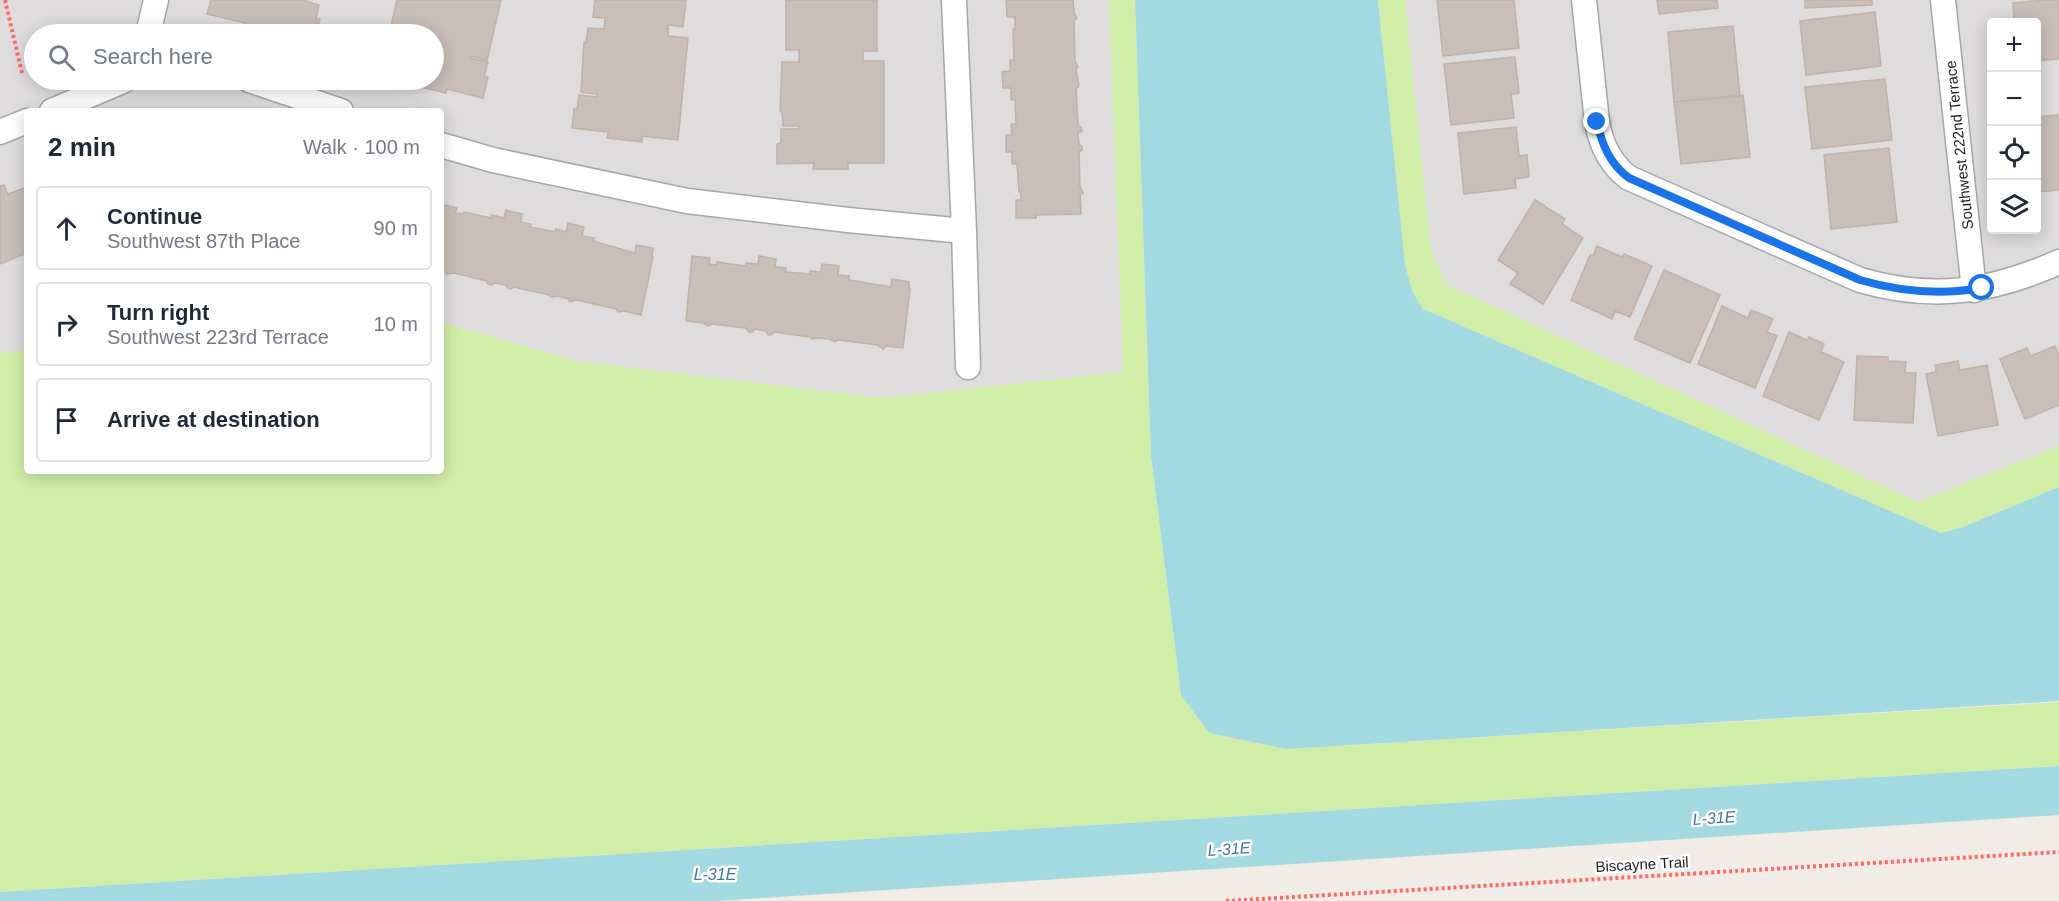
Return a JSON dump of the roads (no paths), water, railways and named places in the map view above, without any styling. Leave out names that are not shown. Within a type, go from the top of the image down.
[{"type":"street","points":[[150,24],[156,0]]},
{"type":"street","points":[[954,0],[968,367]]},
{"type":"street","points":[[1584,0],[1597,122],[1603,146],[1612,162],[1629,178],[1860,280],[1882,286],[1912,291],[1974,290],[2002,284],[2059,262]]},
{"type":"street","name":"Southwest 222nd Terrace","points":[[1943,0],[1974,290]]},
{"type":"street","points":[[59,108],[101,90]]},
{"type":"street","points":[[279,90],[332,108]]},
{"type":"street","points":[[0,132],[24,122]]},
{"type":"street","points":[[444,146],[493,160],[687,201],[964,231]]},
{"type":"water","points":[[1135,0],[1378,0],[1405,264],[1412,291],[1423,309],[1941,533],[1963,527],[2059,487],[2059,701],[1287,749],[1209,733],[1181,695],[1151,456]]},
{"type":"water","name":"L-31E","points":[[2059,766],[2059,815],[715,901],[0,901],[0,892]]}]
